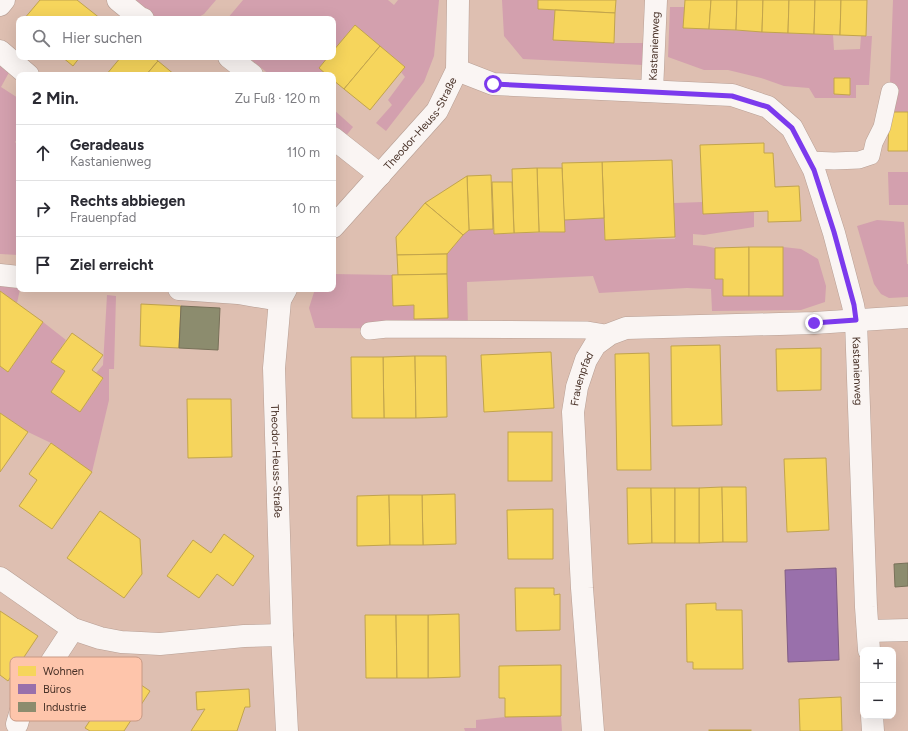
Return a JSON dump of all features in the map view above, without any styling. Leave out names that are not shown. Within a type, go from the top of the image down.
[{"type":"street","points":[[0,5],[4,0]]},
{"type":"street","points":[[118,0],[138,16]]},
{"type":"street","name":"Theodor-Heuss-Straße","points":[[336,224],[437,111],[457,70],[458,0]]},
{"type":"street","name":"Kastanienweg","points":[[652,91],[656,0]]},
{"type":"street","points":[[0,51],[24,72]]},
{"type":"street","points":[[233,60],[248,72]]},
{"type":"street","name":"Kastanienweg","points":[[457,70],[493,84],[732,96],[768,107],[792,128],[814,170],[834,232],[854,305],[856,320],[866,607],[869,640],[908,630]]},
{"type":"street","points":[[336,140],[380,175]]},
{"type":"street","points":[[0,276],[16,277]]},
{"type":"street","points":[[223,292],[283,295]]},
{"type":"street","name":"Theodor-Heuss-Straße","points":[[283,295],[274,368],[286,731]]},
{"type":"street","name":"Frauenpfad","points":[[593,731],[582,588],[573,412],[577,387],[586,360],[595,345],[610,334],[626,328],[814,323],[908,317]]},
{"type":"street","points":[[0,578],[73,629],[100,638],[121,642],[160,644],[244,636],[282,635]]},
{"type":"street","points":[[55,657],[73,629]]},
{"type":"street","points":[[872,719],[873,731]]},
{"type":"lane","points":[[809,160],[859,160],[870,156],[874,143],[882,127],[890,91]]},
{"type":"lane","points":[[369,331],[387,329],[586,330],[610,334]]},
{"type":"shaded area","points":[[136,0],[216,0],[200,16],[155,16]]},
{"type":"shaded area","points":[[243,0],[388,0],[394,5],[398,0],[439,0],[434,56],[424,82],[386,131],[376,123],[392,105],[388,100],[405,77],[401,72],[405,67],[355,25],[336,47],[336,16],[230,16]]},
{"type":"shaded area","points":[[502,0],[538,0],[538,9],[555,10],[554,40],[646,43],[643,65],[523,59],[504,36]]},
{"type":"shaded area","points":[[893,0],[908,0],[908,112],[889,112]]},
{"type":"shaded area","points":[[670,7],[684,7],[684,28],[833,35],[834,50],[860,49],[861,36],[872,36],[869,85],[856,85],[856,98],[815,98],[809,88],[784,86],[761,78],[728,70],[704,70],[668,57]]},
{"type":"shaded area","points":[[0,57],[12,67],[1,87],[16,97],[16,255],[0,254]]},
{"type":"shaded area","points":[[252,60],[326,60],[319,68],[324,72],[266,72]]},
{"type":"shaded area","points":[[336,112],[353,127],[345,137],[336,130]]},
{"type":"shaded area","points":[[888,172],[908,172],[908,205],[889,205]]},
{"type":"shaded area","points":[[703,202],[754,212],[754,227],[704,235],[693,234],[693,245],[715,248],[715,278],[723,279],[723,296],[783,296],[783,247],[801,249],[818,259],[826,286],[825,302],[801,310],[712,311],[711,289],[687,288],[599,293],[593,276],[467,282],[468,329],[315,328],[309,308],[314,292],[336,292],[336,274],[392,275],[393,306],[414,305],[414,319],[448,318],[447,254],[469,230],[493,229],[494,234],[564,232],[564,220],[604,218],[605,240],[675,239],[674,203]]},
{"type":"shaded area","points":[[877,220],[904,222],[908,264],[908,297],[889,298],[881,294],[874,284],[857,226]]},
{"type":"shaded area","points":[[0,281],[16,283],[16,292],[19,292],[17,303],[0,291]]},
{"type":"shaded area","points":[[107,295],[116,296],[114,369],[109,369],[109,400],[92,472],[51,443],[28,432],[0,413],[0,366],[9,371],[43,322],[66,340],[52,362],[65,371],[51,392],[80,412],[103,379],[96,373],[103,365]]},
{"type":"shaded area","points":[[561,716],[562,731],[465,731],[464,728],[476,728],[476,720],[505,717]]},
{"type":"building: Wohnen","points":[[40,0],[77,0],[97,16],[27,16]]},
{"type":"building: Wohnen","points":[[538,0],[616,0],[615,13],[538,9]]},
{"type":"building: Wohnen","points":[[685,0],[711,0],[709,29],[683,28]]},
{"type":"building: Wohnen","points":[[711,0],[737,0],[736,30],[709,29]]},
{"type":"building: Wohnen","points":[[737,0],[763,0],[762,32],[736,30]]},
{"type":"building: Wohnen","points":[[763,0],[789,0],[788,33],[762,32]]},
{"type":"building: Wohnen","points":[[789,0],[815,0],[814,34],[788,33]]},
{"type":"building: Wohnen","points":[[815,0],[841,0],[840,35],[814,34]]},
{"type":"building: Wohnen","points":[[841,0],[867,0],[866,36],[840,35]]},
{"type":"building: Wohnen","points":[[555,10],[615,13],[614,43],[553,40]]},
{"type":"building: Wohnen","points":[[355,25],[380,46],[344,89],[336,82],[336,72],[324,72],[319,68],[326,60],[336,60],[336,47]]},
{"type":"building: Wohnen","points":[[380,46],[405,67],[370,110],[344,89]]},
{"type":"building: Wohnen","points":[[66,60],[78,60],[73,66]]},
{"type":"building: Wohnen","points":[[118,60],[158,61],[149,72],[108,72]]},
{"type":"building: Wohnen","points":[[158,61],[171,72],[149,72]]},
{"type":"building: Wohnen","points":[[834,78],[850,78],[850,95],[834,94]]},
{"type":"building: Wohnen","points":[[889,112],[908,112],[908,151],[888,151]]},
{"type":"building: Wohnen","points":[[764,143],[764,153],[773,153],[775,187],[799,186],[801,221],[768,222],[768,211],[703,214],[700,145]]},
{"type":"building: Wohnen","points":[[672,160],[675,237],[605,240],[602,162]]},
{"type":"building: Wohnen","points":[[602,162],[604,218],[564,220],[562,163]]},
{"type":"building: Wohnen","points":[[537,168],[562,168],[565,232],[539,232]]},
{"type":"building: Wohnen","points":[[537,168],[539,232],[514,233],[512,169]]},
{"type":"building: Wohnen","points":[[491,175],[493,229],[469,230],[467,176]]},
{"type":"building: Wohnen","points":[[467,176],[469,230],[463,235],[425,203]]},
{"type":"building: Wohnen","points":[[492,182],[512,182],[514,233],[494,234]]},
{"type":"building: Wohnen","points":[[425,203],[463,235],[447,254],[397,255],[396,237]]},
{"type":"building: Wohnen","points":[[749,247],[749,296],[723,296],[723,279],[715,279],[715,248]]},
{"type":"building: Wohnen","points":[[749,247],[783,247],[783,296],[749,296]]},
{"type":"building: Wohnen","points":[[447,254],[447,274],[398,275],[397,255]]},
{"type":"building: Wohnen","points":[[447,274],[448,318],[414,319],[414,305],[393,306],[392,275]]},
{"type":"building: Wohnen","points":[[0,291],[43,322],[8,372],[0,366]]},
{"type":"building: Wohnen","points":[[141,304],[181,306],[179,348],[140,346]]},
{"type":"building: Wohnen","points":[[72,333],[103,355],[92,370],[103,378],[80,412],[51,392],[65,371],[51,362]]},
{"type":"building: Wohnen","points":[[720,345],[722,425],[672,426],[671,346]]},
{"type":"building: Wohnen","points":[[821,348],[821,390],[777,391],[776,349]]},
{"type":"building: Wohnen","points":[[551,352],[554,408],[484,412],[481,355]]},
{"type":"building: Wohnen","points":[[649,353],[651,470],[617,470],[615,354]]},
{"type":"building: Wohnen","points":[[415,356],[416,418],[384,418],[383,357]]},
{"type":"building: Wohnen","points":[[415,356],[446,356],[447,417],[416,418]]},
{"type":"building: Wohnen","points":[[351,357],[383,357],[384,418],[352,418]]},
{"type":"building: Wohnen","points":[[187,399],[231,399],[232,457],[188,458]]},
{"type":"building: Wohnen","points":[[0,413],[28,432],[0,472]]},
{"type":"building: Wohnen","points":[[508,432],[552,432],[552,481],[508,481]]},
{"type":"building: Wohnen","points":[[51,443],[92,472],[52,529],[19,506],[37,480],[29,474]]},
{"type":"building: Wohnen","points":[[826,458],[829,530],[787,532],[784,459]]},
{"type":"building: Wohnen","points":[[722,487],[723,542],[699,543],[699,488]]},
{"type":"building: Wohnen","points":[[722,487],[746,487],[747,542],[723,542]]},
{"type":"building: Wohnen","points":[[627,488],[651,488],[652,543],[628,544]]},
{"type":"building: Wohnen","points":[[651,488],[675,488],[675,543],[652,543]]},
{"type":"building: Wohnen","points":[[675,488],[699,488],[699,543],[675,543]]},
{"type":"building: Wohnen","points":[[455,494],[456,544],[423,545],[422,495]]},
{"type":"building: Wohnen","points":[[389,495],[390,545],[357,546],[357,496]]},
{"type":"building: Wohnen","points":[[389,495],[422,495],[423,545],[390,545]]},
{"type":"building: Wohnen","points":[[553,509],[553,559],[508,559],[507,510]]},
{"type":"building: Wohnen","points":[[100,511],[140,539],[142,574],[124,598],[67,558]]},
{"type":"building: Wohnen","points":[[224,534],[254,556],[233,586],[217,574],[199,598],[167,576],[193,540],[211,553]]},
{"type":"building: Wohnen","points":[[515,588],[554,588],[554,595],[560,594],[560,630],[516,631]]},
{"type":"building: Wohnen","points":[[716,603],[716,610],[742,610],[743,669],[693,669],[693,662],[687,662],[686,604]]},
{"type":"building: Wohnen","points":[[0,611],[38,636],[24,657],[10,657],[10,678],[8,681],[0,675]]},
{"type":"building: Wohnen","points":[[459,614],[460,677],[428,678],[428,615]]},
{"type":"building: Wohnen","points":[[365,615],[396,615],[397,678],[366,678]]},
{"type":"building: Wohnen","points":[[396,615],[428,615],[428,678],[397,678]]},
{"type":"building: Wohnen","points":[[561,665],[561,716],[505,717],[505,698],[499,698],[499,666]]},
{"type":"building: Wohnen","points":[[142,686],[150,691],[142,703]]},
{"type":"building: Wohnen","points":[[249,689],[250,707],[245,707],[237,731],[191,731],[205,709],[197,710],[196,692]]},
{"type":"building: Wohnen","points":[[841,697],[842,731],[800,731],[799,699]]},
{"type":"building: Wohnen","points":[[90,721],[130,721],[124,731],[90,731],[85,728]]},
{"type":"building: Wohnen","points":[[751,730],[751,731],[709,731]]},
{"type":"building: Büros","points":[[836,568],[839,660],[788,662],[785,570]]},
{"type":"building: Industrie","points":[[181,306],[220,308],[218,350],[179,348]]},
{"type":"building: Industrie","points":[[908,563],[908,586],[895,587],[894,564]]},
{"type":"route","points":[[493,84],[732,96],[768,107],[792,128],[814,170],[834,232],[854,305],[856,320],[814,323]]}]
